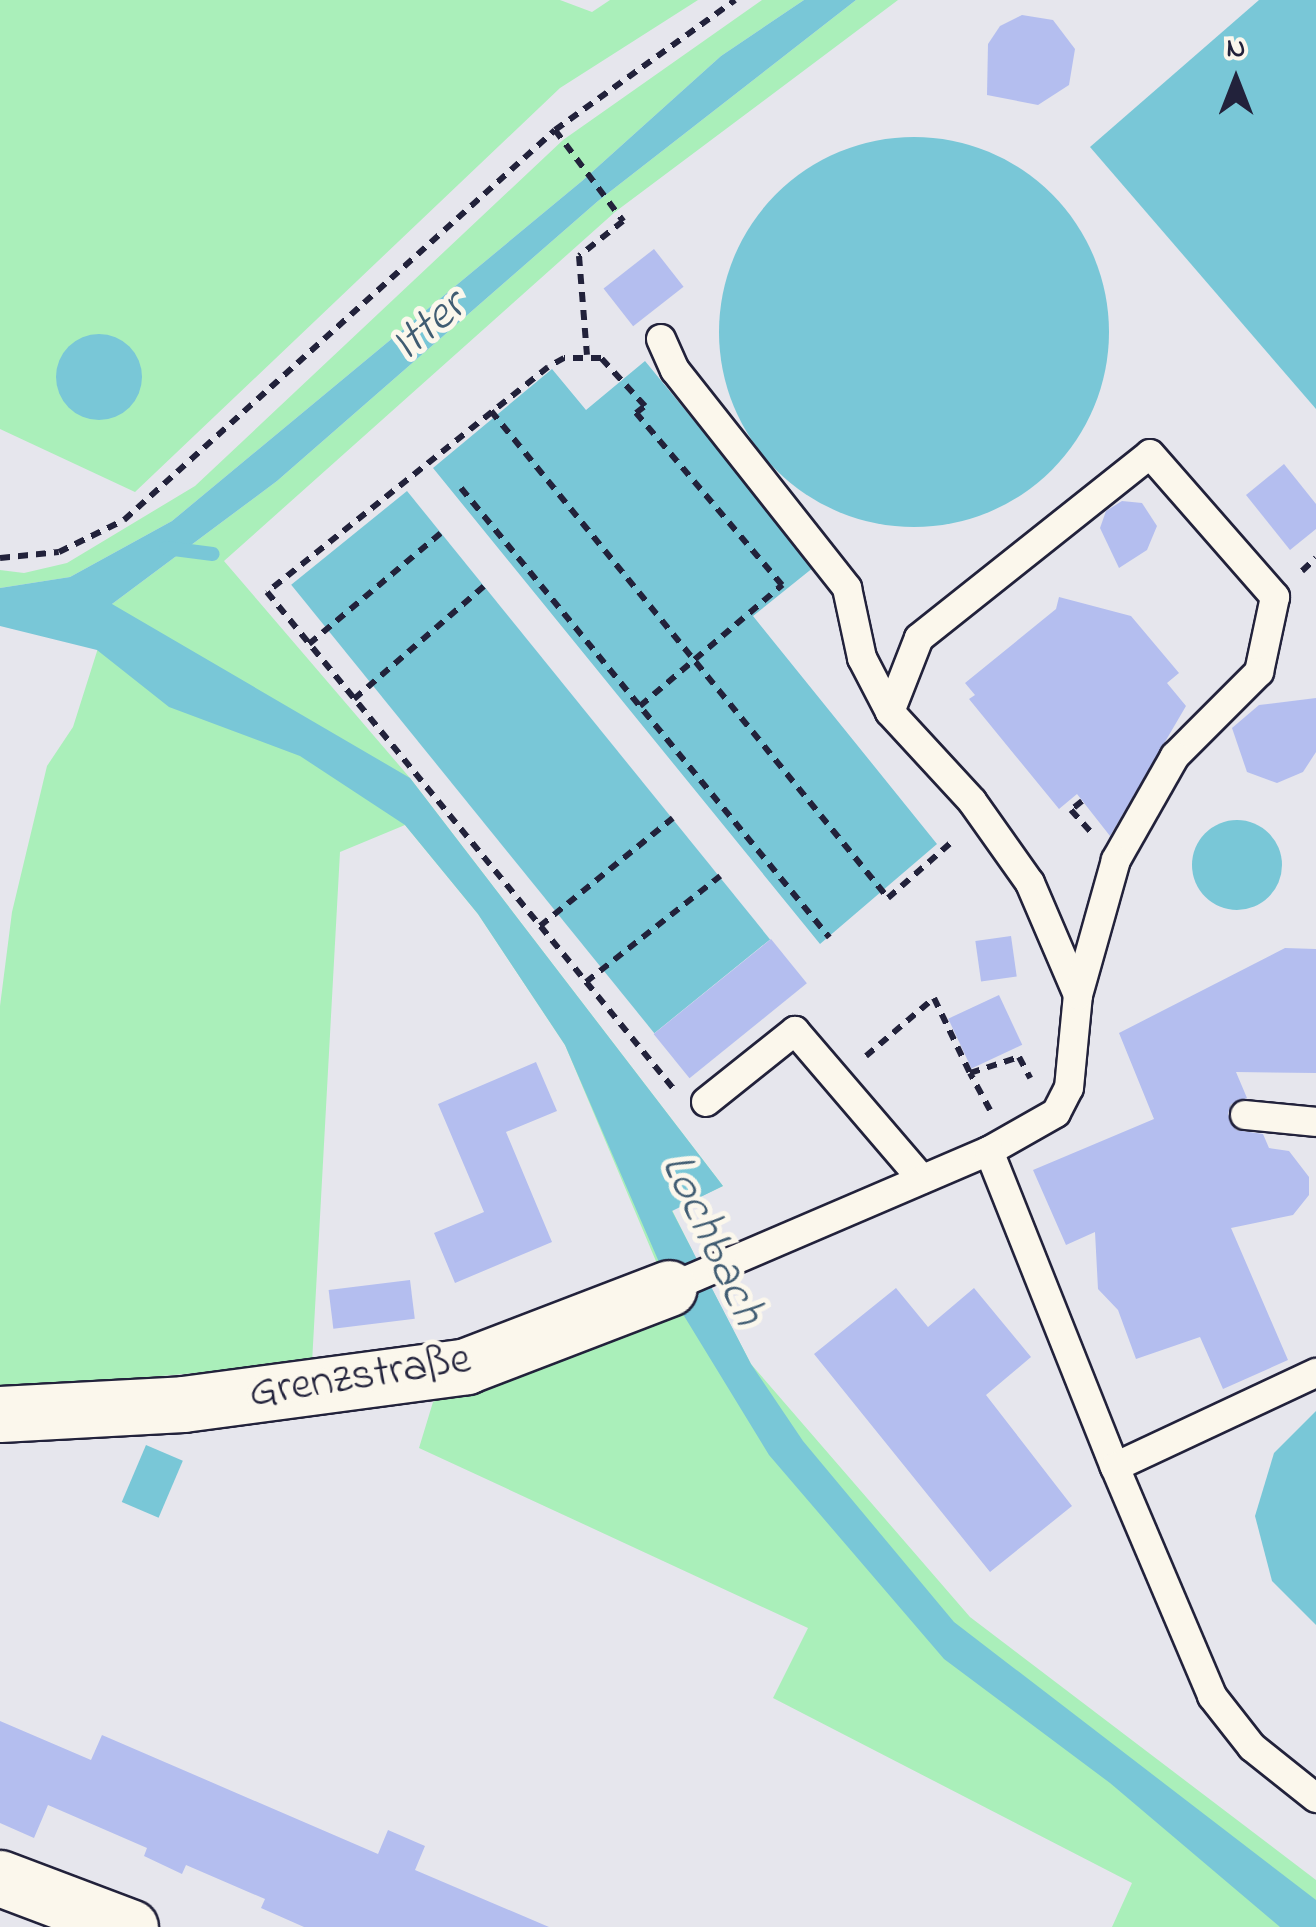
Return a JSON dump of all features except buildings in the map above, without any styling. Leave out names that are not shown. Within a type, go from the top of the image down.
[{"type":"street","name":"Grenzstraße","points":[[0,1414],[183,1404],[466,1366],[686,1280]]},
{"type":"street","points":[[0,1878],[130,1927]]},
{"type":"lane","points":[[661,339],[674,370],[848,588],[862,658],[890,712],[982,815],[1030,883],[1078,995]]},
{"type":"lane","points":[[686,1280],[998,1146],[1049,1118],[1070,1088],[1078,995],[1116,860],[1174,756],[1259,672],[1275,597],[1150,454],[919,638],[890,712]]},
{"type":"lane","points":[[706,1102],[795,1031],[922,1179]]},
{"type":"lane","points":[[1245,1116],[1316,1122]]},
{"type":"lane","points":[[998,1146],[1116,1467],[1212,1696],[1252,1747],[1316,1798]]},
{"type":"lane","points":[[1116,1467],[1316,1373]]},
{"type":"path","points":[[0,558],[60,552],[124,520],[557,133],[735,0]]},
{"type":"path","points":[[557,133],[622,220],[580,256],[588,356]]},
{"type":"path","points":[[640,706],[782,586],[636,413],[645,406],[624,378],[613,365],[588,356],[564,358],[267,592],[692,1111],[706,1102]]},
{"type":"path","points":[[493,414],[888,898],[982,815]]},
{"type":"path","points":[[461,488],[830,937]]},
{"type":"path","points":[[309,644],[441,533]]},
{"type":"path","points":[[354,700],[484,586]]},
{"type":"path","points":[[540,926],[672,818]]},
{"type":"path","points":[[586,982],[720,876]]},
{"type":"path","points":[[836,1081],[934,998],[970,1073],[998,1146]]},
{"type":"path","points":[[970,1073],[1019,1057],[1049,1118]]},
{"type":"green space","points":[[0,0],[560,0],[592,12],[610,0],[698,0],[560,88],[135,492],[0,429]]},
{"type":"green space","points":[[762,0],[804,0],[721,56],[582,181],[172,521],[70,577],[0,588],[0,570],[24,573],[67,563],[195,486],[563,140]]},
{"type":"green space","points":[[856,0],[898,0],[615,212],[224,561],[410,778],[723,1186],[672,1210],[693,1252],[658,1266],[565,1045],[478,914],[405,825],[340,852],[312,1363],[0,1390],[0,1006],[12,912],[47,766],[73,727],[112,604],[277,481],[598,201]]},
{"type":"green space","points":[[713,1291],[751,1364],[970,1617],[1316,1880],[1316,1927],[1112,1927],[1132,1883],[773,1698],[808,1628],[419,1448],[433,1402]]},
{"type":"water","name":"Itter","points":[[804,0],[856,0],[598,201],[277,481],[112,604],[410,778],[723,1186],[672,1211],[751,1364],[803,1441],[954,1622],[1316,1900],[1316,1927],[1280,1927],[1110,1783],[944,1659],[769,1455],[678,1306],[565,1045],[478,914],[405,825],[300,756],[169,707],[97,650],[0,626],[0,588],[70,577],[172,521],[582,181],[721,56]]},
{"type":"water","points":[[1259,0],[1316,0],[1316,409],[1090,147]]},
{"type":"water","points":[[914,137],[952,141],[988,152],[1022,170],[1052,194],[1076,224],[1094,258],[1105,294],[1109,332],[1105,370],[1094,406],[1076,440],[1052,470],[1022,494],[988,512],[952,523],[914,527],[876,523],[840,512],[806,494],[776,470],[752,440],[734,406],[723,370],[719,332],[723,294],[734,258],[752,224],[776,194],[806,170],[840,152],[876,141]]},
{"type":"water","points":[[99,334],[129,347],[142,377],[129,407],[99,420],[69,407],[56,377],[69,347]]},
{"type":"water","points":[[645,361],[814,567],[753,616],[937,844],[820,944],[433,468],[552,369],[586,410]]},
{"type":"water","points":[[407,491],[770,939],[654,1033],[291,585]]},
{"type":"water","points":[[1237,820],[1269,833],[1282,865],[1269,897],[1237,910],[1205,897],[1192,865],[1205,833]]},
{"type":"water","points":[[1316,1411],[1316,1625],[1272,1581],[1255,1516],[1274,1453]]},
{"type":"water","points":[[146,1445],[183,1461],[159,1518],[122,1502]]},
{"type":"waterway","points":[[166,548],[213,554]]},
{"type":"water label","name":"Lochbach","points":[[711,1240]]}]
